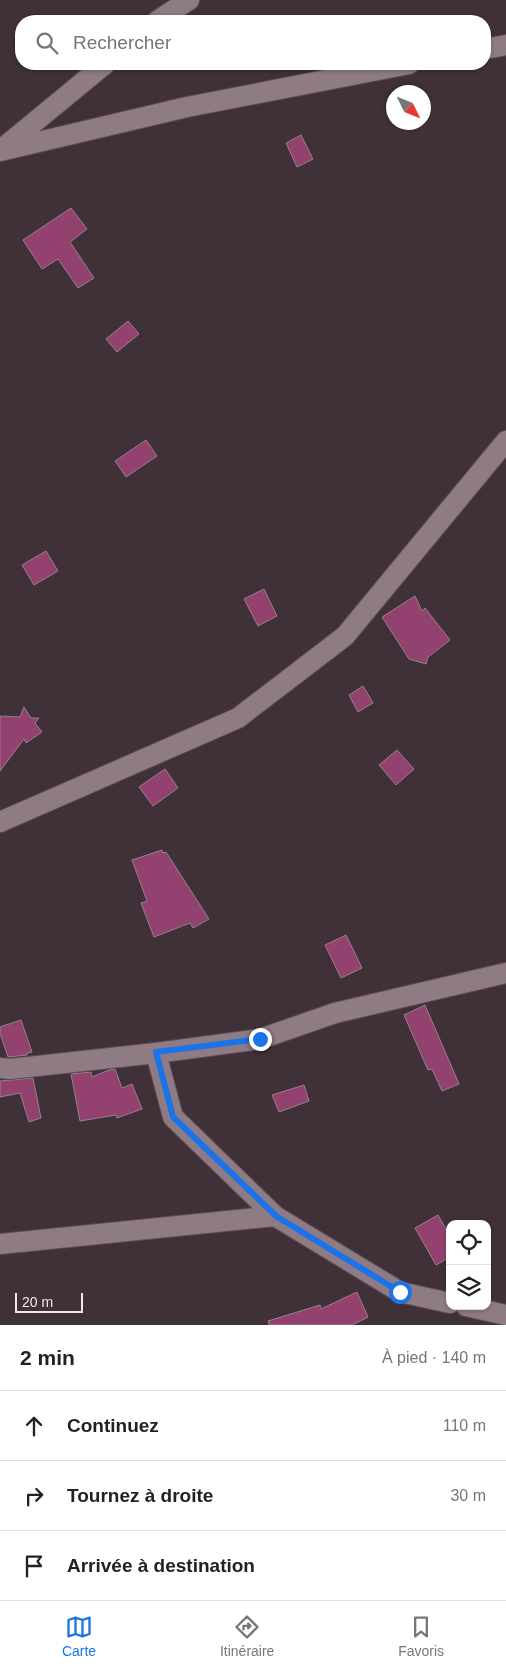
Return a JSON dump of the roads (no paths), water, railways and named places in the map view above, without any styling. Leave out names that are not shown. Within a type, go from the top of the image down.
[{"type":"street","points":[[166,15],[189,0]]},
{"type":"street","points":[[491,48],[506,45]]},
{"type":"street","points":[[0,151],[98,70]]},
{"type":"street","points":[[0,151],[187,107],[378,70]]},
{"type":"street","points":[[0,822],[238,718],[345,636],[506,441]]},
{"type":"street","points":[[0,1068],[10,1069],[260,1039],[336,1013],[506,973]]},
{"type":"street","points":[[156,1052],[173,1117],[276,1216],[400,1292],[446,1302]]},
{"type":"street","points":[[0,1244],[276,1216]]},
{"type":"street","points":[[476,1310],[495,1325]]},
{"type":"street","points":[[483,1310],[506,1315]]}]
